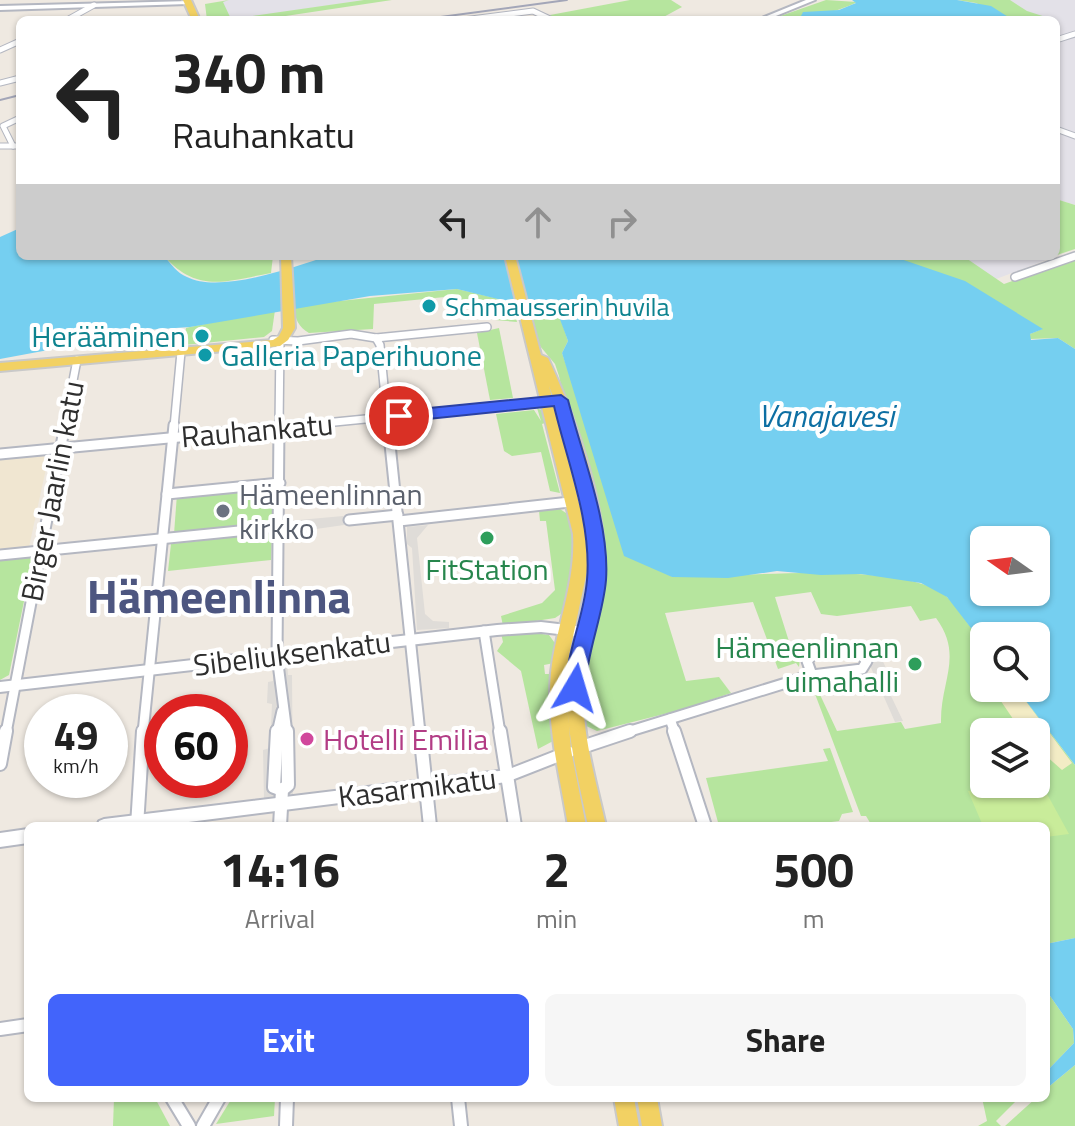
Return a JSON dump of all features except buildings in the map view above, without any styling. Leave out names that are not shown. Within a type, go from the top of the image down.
[{"type":"main road","points":[[0,367],[249,347],[285,331],[283,260]]},
{"type":"main road","points":[[511,260],[531,336],[554,401],[598,567],[594,601],[584,632],[575,688],[596,822]]},
{"type":"main road","points":[[576,822],[564,753],[559,674],[567,629],[578,596],[582,563],[580,501]]},
{"type":"main road","points":[[625,1102],[629,1126]]},
{"type":"main road","points":[[648,1102],[652,1126]]},
{"type":"street","points":[[770,16],[812,0]]},
{"type":"street","points":[[0,8],[190,1]]},
{"type":"street","points":[[76,16],[94,5]]},
{"type":"street","points":[[499,16],[536,11],[545,16]]},
{"type":"street","points":[[86,12],[91,16]]},
{"type":"street","points":[[16,120],[3,125],[16,146]]},
{"type":"street","points":[[0,146],[16,146]]},
{"type":"street","points":[[1015,277],[1075,256]]},
{"type":"street","points":[[280,822],[282,797],[274,782],[277,733],[283,710],[277,656],[285,331],[322,338],[361,334],[376,338],[487,327]]},
{"type":"street","points":[[376,338],[380,345],[413,639],[430,822]]},
{"type":"street","points":[[137,822],[139,773],[181,352]]},
{"type":"street","name":"Birger Jaarlin katu","points":[[0,764],[77,360]]},
{"type":"street","name":"Rauhankatu","points":[[0,454],[554,401]]},
{"type":"street","points":[[167,494],[280,483]]},
{"type":"street","points":[[349,520],[580,501]]},
{"type":"street","points":[[0,555],[279,527]]},
{"type":"street","name":"Sibeliuksenkatu","points":[[0,687],[484,631],[541,627],[584,632]]},
{"type":"street","points":[[484,631],[514,822]]},
{"type":"street","points":[[582,747],[812,675],[859,670],[866,664],[863,653],[857,649],[827,650],[809,655],[812,675]]},
{"type":"street","points":[[670,719],[704,822]]},
{"type":"street","name":"Kasarmikatu","points":[[148,822],[282,797],[426,786],[507,776],[582,747]]},
{"type":"street","points":[[0,840],[24,837]]},
{"type":"street","points":[[0,1029],[24,1026]]},
{"type":"street","points":[[174,1102],[189,1126]]},
{"type":"street","points":[[203,1126],[217,1102]]},
{"type":"street","points":[[286,1126],[287,1102]]},
{"type":"street","points":[[458,1102],[461,1126]]},
{"type":"shaded area","points":[[364,0],[258,16],[229,16],[222,1]]},
{"type":"shaded area","points":[[984,0],[1075,0],[1075,205],[1060,200],[1060,16],[1014,16]]},
{"type":"shaded area","points":[[969,260],[1046,260],[996,279]]},
{"type":"shaded area","points":[[49,455],[29,547],[0,550],[0,460]]},
{"type":"shaded area","points":[[343,516],[344,525],[288,533],[288,521]]},
{"type":"shaded area","points":[[428,525],[417,538],[425,614],[433,621],[449,622],[449,628],[417,630],[412,548],[407,544],[407,527]]},
{"type":"shaded area","points":[[873,640],[898,694],[891,696],[903,721],[895,722],[860,643]]},
{"type":"shaded area","points":[[287,660],[288,675],[292,675],[293,796],[264,799],[263,750],[270,748],[272,704],[267,703],[268,682],[273,681],[274,662]]},
{"type":"green space","points":[[229,0],[223,2],[230,16],[206,16],[205,4]]},
{"type":"green space","points":[[364,0],[392,0],[286,16],[252,16]]},
{"type":"green space","points":[[630,0],[671,0],[682,7],[665,16],[550,15]]},
{"type":"green space","points":[[826,0],[857,2],[816,16],[780,16]]},
{"type":"green space","points":[[957,0],[1010,0],[1043,16],[1003,16],[976,3]]},
{"type":"green space","points":[[1060,200],[1075,205],[1075,249],[1060,254]]},
{"type":"green space","points":[[1075,259],[1075,349],[1058,338],[1030,339],[1030,334],[1042,329],[900,260],[969,260],[1004,284]]},
{"type":"green space","points":[[168,260],[273,260],[271,273],[226,281],[201,280]]},
{"type":"green space","points":[[457,289],[512,302],[517,322],[495,320],[490,302],[458,304],[455,296],[374,304],[373,329],[309,333],[300,325],[294,311],[294,307],[310,304]]},
{"type":"green space","points":[[529,307],[560,317],[568,341],[562,353],[590,435],[672,577],[856,574],[924,585],[949,599],[970,626],[970,702],[1027,702],[1039,718],[970,718],[970,798],[1050,798],[1050,732],[1075,765],[1075,938],[1050,943],[1050,822],[870,822],[866,816],[861,816],[812,686],[815,684],[837,731],[901,722],[905,729],[941,723],[949,669],[948,645],[936,618],[920,621],[911,606],[837,616],[821,614],[811,592],[775,597],[792,651],[801,649],[799,667],[796,663],[778,669],[753,602],[665,613],[686,681],[719,677],[731,693],[684,709],[597,731],[584,725],[579,688],[601,582],[555,364],[540,346]]},
{"type":"green space","points":[[275,310],[272,331],[264,337],[184,345],[186,328]]},
{"type":"green space","points":[[499,328],[513,398],[490,400],[477,333]]},
{"type":"green space","points":[[537,408],[543,411],[545,423],[542,424],[560,493],[550,491],[541,452],[512,456],[504,451],[496,414],[534,410],[541,421]]},
{"type":"green space","points":[[273,488],[272,524],[174,534],[177,494]]},
{"type":"green space","points":[[560,509],[572,517],[577,553],[564,612],[555,618],[503,626],[501,616],[542,603],[555,590],[546,521],[540,521],[539,511]]},
{"type":"green space","points":[[272,533],[271,560],[168,571],[171,544]]},
{"type":"green space","points":[[33,557],[9,675],[0,680],[0,560]]},
{"type":"green space","points":[[501,633],[549,635],[557,646],[554,663],[544,665],[545,674],[551,674],[555,740],[538,749],[521,671],[497,651],[503,642]]},
{"type":"green space","points":[[830,748],[853,812],[842,814],[839,821],[831,822],[718,822],[706,778],[828,761],[823,749]]},
{"type":"green space","points":[[971,798],[1049,798],[1069,834],[1050,836],[1050,822],[981,822]]},
{"type":"green space","points":[[1050,996],[1073,1029],[1074,1043],[1050,1068]]},
{"type":"green space","points":[[1075,1065],[1075,1126],[1005,1126],[1032,1102],[1050,1102],[1050,1086]]},
{"type":"green space","points":[[114,1102],[157,1102],[170,1126],[113,1126]]},
{"type":"green space","points":[[230,1102],[275,1102],[274,1116],[216,1124]]},
{"type":"green space","points":[[983,1102],[1015,1102],[996,1121],[1001,1126],[978,1126],[987,1121]]},
{"type":"sand","points":[[1002,702],[1026,702],[1038,718],[1012,718]]},
{"type":"sand","points":[[1050,734],[1072,763],[1062,770],[1050,759]]},
{"type":"water","points":[[852,0],[957,0],[991,6],[1007,16],[801,16],[803,12],[839,10],[856,3]]},
{"type":"water","name":"Vanajavesi","points":[[16,230],[16,260],[167,260],[183,275],[218,282],[257,277],[315,260],[904,260],[965,281],[1043,329],[1030,334],[1031,340],[1058,338],[1075,349],[1075,765],[1050,732],[1050,718],[1039,718],[1027,702],[1050,702],[1050,622],[970,622],[970,627],[947,597],[921,583],[861,574],[821,575],[777,571],[728,578],[672,577],[624,556],[562,353],[568,341],[558,314],[457,289],[370,296],[190,327],[73,335],[70,346],[0,359],[0,237]]},
{"type":"water","points":[[1075,938],[1075,1065],[1050,1086],[1050,1068],[1074,1043],[1073,1029],[1050,996],[1050,943]]},
{"type":"railway","points":[[448,16],[567,0]]},
{"type":"railway","points":[[0,100],[16,96]]},
{"type":"place","name":"Schmausserin huvila","points":[[429,306]]},
{"type":"place","name":"Herääminen","points":[[202,336]]},
{"type":"place","name":"Galleria Paperihuone","points":[[205,355]]},
{"type":"place","name":"Hämeenlinnan kirkko","points":[[223,511]]},
{"type":"place","name":"FitStation","points":[[487,538]]},
{"type":"place","name":"Hämeenlinnan uimahalli","points":[[915,664]]},
{"type":"place","name":"Hotelli Emilia","points":[[307,739]]},
{"type":"district","name":"Hämeenlinna","points":[[219,596]]},
{"type":"route","points":[[399,416],[561,400],[597,546],[597,582],[576,665],[575,688]]}]
